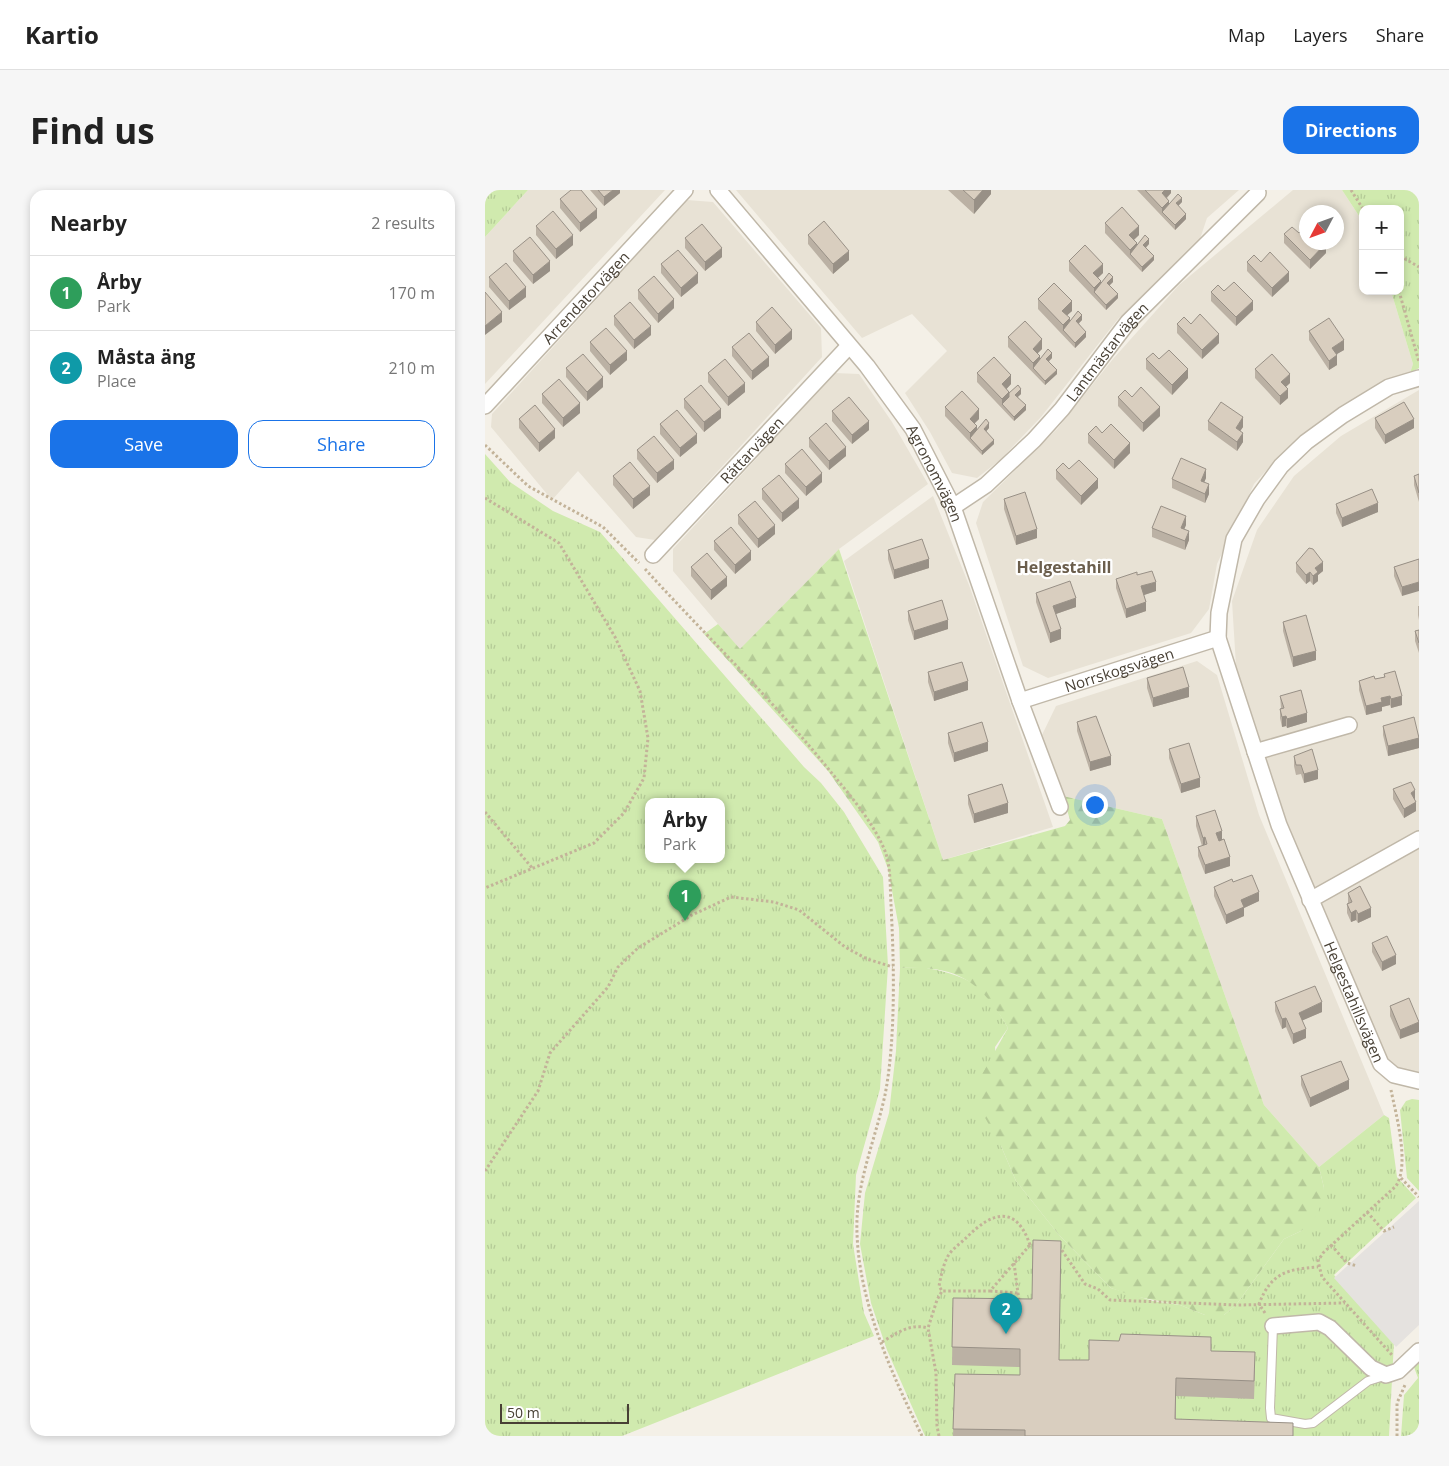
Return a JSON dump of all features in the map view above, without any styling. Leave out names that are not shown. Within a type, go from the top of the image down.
[{"type":"street","name":"Arrendatorvägen","points":[[485,406],[685,190]]},
{"type":"street","name":"Agronomvägen","points":[[718,190],[885,388],[913,429],[953,507],[1020,701],[1061,807]]},
{"type":"street","name":"Lantmästarvägen","points":[[953,507],[986,484],[1034,440],[1061,409],[1128,322],[1258,193]]},
{"type":"street","name":"Rättarvägen","points":[[653,555],[849,346]]},
{"type":"street","name":"Helgestahillsvägen","points":[[1419,378],[1389,387],[1343,414],[1295,452],[1267,484],[1234,539],[1219,614],[1218,638],[1279,825],[1381,1064],[1394,1075],[1419,1081]]},
{"type":"street","name":"Norrskogsvägen","points":[[1020,701],[1218,638]]},
{"type":"street","points":[[1255,752],[1349,725]]},
{"type":"street","points":[[1310,900],[1419,839]]},
{"type":"street","points":[[1273,1326],[1319,1322],[1330,1328],[1371,1368],[1386,1375],[1398,1371],[1419,1351]]},
{"type":"lane","points":[[1273,1326],[1271,1418],[1305,1424],[1313,1423],[1368,1381],[1386,1375]]},
{"type":"path","points":[[1351,190],[1360,205]]},
{"type":"path","points":[[1404,258],[1419,267]]},
{"type":"path","points":[[1400,295],[1419,362]]},
{"type":"path","points":[[485,445],[528,486],[603,527],[790,723],[843,786],[879,839],[887,860],[893,967],[888,1073],[875,1136],[863,1173],[857,1212],[858,1252],[862,1274],[882,1342],[922,1436]]},
{"type":"path","points":[[485,498],[559,543],[615,637],[640,691],[648,738],[644,778],[624,813],[594,843],[485,888]]},
{"type":"path","points":[[485,812],[533,869]]},
{"type":"path","points":[[485,1172],[538,1090],[550,1053],[608,987],[618,967],[638,948],[692,915],[731,897],[774,902],[799,910],[845,947],[867,959],[893,967]]},
{"type":"path","points":[[1394,1075],[1390,1084],[1400,1138],[1401,1178],[1396,1186],[1331,1245],[1320,1257],[1318,1267],[1322,1277],[1408,1372],[1410,1378],[1402,1389],[1397,1403],[1397,1436]]},
{"type":"path","points":[[1401,1178],[1419,1197]]},
{"type":"path","points":[[1367,1212],[1384,1231],[1394,1227]]},
{"type":"path","points":[[943,1291],[939,1286],[949,1254],[972,1231],[990,1218],[1001,1215],[1015,1220],[1022,1227],[1029,1244]]},
{"type":"path","points":[[1029,1244],[1037,1245]]},
{"type":"path","points":[[990,1291],[1029,1244]]},
{"type":"path","points":[[1331,1245],[1347,1263],[1357,1266]]},
{"type":"path","points":[[1052,1246],[1060,1246],[1085,1284],[1099,1289],[1110,1300],[1229,1305],[1345,1303]]},
{"type":"path","points":[[1014,1262],[1020,1310]]},
{"type":"path","points":[[1259,1304],[1265,1289],[1278,1276],[1290,1271],[1318,1267]]},
{"type":"path","points":[[943,1291],[1019,1293]]},
{"type":"path","points":[[939,1436],[937,1426],[936,1373],[928,1328],[937,1300],[943,1291]]},
{"type":"path","points":[[1259,1304],[1273,1326]]},
{"type":"path","points":[[882,1342],[904,1329],[921,1326],[928,1328]]},
{"type":"shaded area","points":[[528,190],[665,190],[485,384],[485,237]]},
{"type":"shaded area","points":[[736,190],[1239,190],[1207,218],[1197,248],[1118,319],[1041,417],[1000,460],[977,478],[952,473],[930,432],[905,393],[947,351],[912,314],[862,338]]},
{"type":"shaded area","points":[[1293,190],[1342,190],[1359,216],[1359,295],[1392,295],[1413,364],[1410,373],[1337,409],[1317,423],[1286,449],[1254,484],[1217,564],[1209,609],[1191,633],[1048,678],[1023,666],[976,523],[983,502],[1057,429],[1113,359],[1179,285]]},
{"type":"shaded area","points":[[687,200],[713,202],[821,328],[822,357],[655,540],[636,537],[578,471],[552,500],[491,427],[492,414]]},
{"type":"shaded area","points":[[835,373],[859,374],[892,422],[928,484],[839,549],[740,650],[673,571],[673,549]]},
{"type":"shaded area","points":[[1419,390],[1419,1080],[1396,1071],[1383,1056],[1294,849],[1236,666],[1232,601],[1257,530],[1294,476],[1341,436]]},
{"type":"shaded area","points":[[933,496],[969,585],[1053,827],[943,860],[844,561]]},
{"type":"shaded area","points":[[1197,661],[1217,675],[1259,815],[1384,1115],[1319,1167],[1264,1105],[1162,819],[1063,796],[1042,735],[1056,706]]},
{"type":"shaded area","points":[[1419,1201],[1419,1325],[1396,1347],[1334,1278]]},
{"type":"green space","points":[[485,190],[528,190],[485,237]]},
{"type":"green space","points":[[1342,190],[1419,190],[1419,368],[1410,373],[1413,364],[1392,295],[1404,295],[1404,205],[1359,205],[1359,216]]},
{"type":"green space","points":[[485,454],[510,482],[553,511],[600,532],[804,767],[821,783],[844,812],[883,877],[888,966],[880,1089],[856,1175],[853,1244],[864,1313],[874,1336],[622,1436],[485,1436]]},
{"type":"green space","points":[[839,549],[943,860],[1065,826],[1070,820],[1063,796],[1162,819],[1264,1105],[1319,1167],[1324,1188],[1318,1214],[1301,1231],[1284,1239],[1236,1305],[1224,1315],[1205,1315],[1180,1305],[1133,1296],[1111,1288],[1059,1235],[1016,1181],[1001,1146],[979,1107],[980,1078],[1008,1028],[987,998],[977,987],[965,979],[937,969],[900,968],[899,928],[888,869],[878,842],[828,771],[704,634],[718,624],[740,649]]},
{"type":"green space","points":[[921,967],[952,974],[974,984],[991,1001],[1008,1028],[995,1047],[1001,1146],[1016,1181],[1059,1235],[1111,1288],[1153,1301],[1180,1305],[1205,1315],[1224,1315],[1236,1305],[1284,1239],[1301,1231],[1324,1188],[1319,1167],[1384,1115],[1389,1118],[1397,1177],[1416,1198],[1334,1275],[1394,1342],[1389,1436],[925,1436],[887,1350],[871,1303],[860,1244],[865,1193],[889,1113],[896,1051],[900,968]]},
{"type":"green space","points":[[1412,1099],[1419,1100],[1419,1191],[1407,1178],[1400,1110],[1406,1101]]},
{"type":"green space","points":[[1419,1363],[1419,1436],[1401,1436],[1404,1395],[1418,1378],[1414,1367]]},
{"type":"building","points":[[571,190],[581,190],[597,209],[580,223],[560,199]]},
{"type":"building","points":[[598,190],[613,190],[604,197]]},
{"type":"building","points":[[963,190],[983,190],[974,200]]},
{"type":"building","points":[[1145,190],[1165,190],[1162,193],[1169,201],[1162,208]]},
{"type":"building","points":[[1178,194],[1182,198],[1176,203],[1186,214],[1175,225],[1162,212]]},
{"type":"building","points":[[1122,207],[1139,226],[1129,235],[1137,243],[1130,250],[1105,223]]},
{"type":"building","points":[[553,211],[573,235],[556,249],[536,226]]},
{"type":"building","points":[[824,221],[849,251],[833,264],[808,235]]},
{"type":"building","points":[[702,224],[722,248],[705,262],[685,238]]},
{"type":"building","points":[[1292,227],[1299,233],[1299,249],[1284,234]]},
{"type":"building","points":[[1145,235],[1149,239],[1143,245],[1154,256],[1142,267],[1130,254]]},
{"type":"building","points":[[530,237],[550,261],[533,275],[513,251]]},
{"type":"building","points":[[1085,245],[1103,264],[1093,273],[1101,281],[1094,288],[1069,261]]},
{"type":"building","points":[[678,250],[698,273],[681,288],[661,264]]},
{"type":"building","points":[[1300,250],[1319,250],[1310,260]]},
{"type":"building","points":[[1270,252],[1289,272],[1272,288],[1247,262],[1254,255],[1261,262]]},
{"type":"building","points":[[506,263],[526,287],[509,301],[489,277]]},
{"type":"building","points":[[1109,273],[1113,277],[1107,283],[1118,294],[1106,305],[1094,292]]},
{"type":"building","points":[[654,276],[674,299],[658,314],[638,290]]},
{"type":"building","points":[[1234,282],[1253,301],[1236,317],[1211,292],[1218,285],[1224,291]]},
{"type":"building","points":[[1054,283],[1072,301],[1062,311],[1070,318],[1063,325],[1038,299]]},
{"type":"building","points":[[485,292],[502,312],[485,326]]},
{"type":"building","points":[[630,302],[651,326],[634,340],[614,316]]},
{"type":"building","points":[[772,307],[792,330],[775,345],[756,322]]},
{"type":"building","points":[[1078,311],[1082,315],[1076,321],[1086,332],[1075,343],[1063,330]]},
{"type":"building","points":[[1200,314],[1219,334],[1202,350],[1177,324],[1184,317],[1191,324]]},
{"type":"building","points":[[1329,318],[1344,340],[1332,348],[1337,355],[1329,361],[1309,331]]},
{"type":"building","points":[[1025,321],[1042,339],[1033,349],[1040,356],[1033,363],[1008,337]]},
{"type":"building","points":[[606,328],[627,351],[610,365],[590,342]]},
{"type":"building","points":[[749,333],[769,357],[752,371],[732,347]]},
{"type":"building","points":[[1048,349],[1052,353],[1046,359],[1057,370],[1045,381],[1033,368]]},
{"type":"building","points":[[1169,350],[1188,369],[1172,385],[1146,359],[1153,353],[1159,359]]},
{"type":"building","points":[[583,354],[603,377],[587,392],[566,368]]},
{"type":"building","points":[[1272,354],[1290,374],[1281,382],[1288,389],[1280,396],[1255,369]]},
{"type":"building","points":[[994,357],[1011,375],[1002,384],[1009,392],[1002,399],[977,373]]},
{"type":"building","points":[[725,359],[745,383],[728,397],[708,373]]},
{"type":"building","points":[[559,379],[580,403],[563,418],[542,394]]},
{"type":"building","points":[[701,385],[721,409],[704,422],[684,399]]},
{"type":"building","points":[[1018,385],[1021,389],[1015,395],[1026,405],[1014,417],[1002,404],[1009,397],[1009,393]]},
{"type":"building","points":[[1141,387],[1160,407],[1143,423],[1118,397],[1125,390],[1132,397]]},
{"type":"building","points":[[962,391],[979,409],[970,419],[977,426],[970,433],[945,407]]},
{"type":"building","points":[[849,397],[869,421],[852,435],[832,411]]},
{"type":"building","points":[[1221,402],[1243,417],[1236,428],[1243,433],[1237,442],[1208,421]]},
{"type":"building","points":[[1404,402],[1414,419],[1385,435],[1375,418]]},
{"type":"building","points":[[535,405],[555,429],[539,443],[519,419]]},
{"type":"building","points":[[677,410],[697,434],[680,448],[660,424]]},
{"type":"building","points":[[986,419],[989,423],[984,429],[994,440],[982,451],[970,438]]},
{"type":"building","points":[[826,423],[846,447],[829,461],[809,438]]},
{"type":"building","points":[[1111,424],[1130,443],[1114,460],[1088,434],[1096,426],[1102,433]]},
{"type":"building","points":[[654,436],[674,460],[657,473],[637,450]]},
{"type":"building","points":[[802,449],[822,473],[806,487],[785,464]]},
{"type":"building","points":[[1181,458],[1206,469],[1201,481],[1209,484],[1205,494],[1172,479]]},
{"type":"building","points":[[1079,460],[1098,479],[1081,496],[1056,470],[1063,463],[1069,469]]},
{"type":"building","points":[[630,462],[650,486],[633,499],[613,476]]},
{"type":"building","points":[[1419,474],[1419,493],[1414,476]]},
{"type":"building","points":[[779,475],[799,499],[782,513],[762,489]]},
{"type":"building","points":[[1372,489],[1378,503],[1342,518],[1336,504]]},
{"type":"building","points":[[1025,492],[1037,529],[1016,536],[1004,499]]},
{"type":"building","points":[[755,501],[775,525],[758,539],[738,515]]},
{"type":"building","points":[[1161,506],[1186,516],[1181,528],[1189,531],[1185,541],[1152,528]]},
{"type":"building","points":[[731,527],[751,551],[735,565],[714,541]]},
{"type":"building","points":[[922,539],[929,559],[894,570],[888,550]]},
{"type":"building","points":[[1309,548],[1313,549],[1323,562],[1315,568],[1318,572],[1313,576],[1310,572],[1306,575],[1296,563]]},
{"type":"building","points":[[707,553],[727,577],[711,590],[691,567]]},
{"type":"building","points":[[1419,559],[1419,582],[1402,587],[1394,567]]},
{"type":"building","points":[[1152,571],[1156,582],[1141,586],[1146,602],[1126,609],[1116,579],[1137,572],[1137,575]]},
{"type":"building","points":[[1070,581],[1076,598],[1053,606],[1061,629],[1050,633],[1036,593]]},
{"type":"building","points":[[942,600],[948,620],[914,631],[908,611]]},
{"type":"building","points":[[1306,615],[1316,651],[1293,657],[1283,622]]},
{"type":"building","points":[[1419,630],[1419,643],[1415,631]]},
{"type":"building","points":[[962,662],[968,681],[934,692],[928,672]]},
{"type":"building","points":[[1183,667],[1189,687],[1153,698],[1147,678]]},
{"type":"building","points":[[1395,671],[1402,696],[1391,699],[1390,696],[1381,698],[1382,702],[1366,706],[1359,681],[1374,676],[1375,679],[1385,677],[1384,674]]},
{"type":"building","points":[[1301,690],[1307,713],[1287,719],[1286,716],[1282,717],[1280,709],[1284,708],[1280,696]]},
{"type":"building","points":[[1096,716],[1111,756],[1090,762],[1077,722]]},
{"type":"building","points":[[1414,717],[1419,738],[1388,746],[1383,726]]},
{"type":"building","points":[[982,722],[988,742],[954,753],[948,733]]},
{"type":"building","points":[[1189,743],[1200,778],[1181,784],[1169,749]]},
{"type":"building","points":[[1312,749],[1318,770],[1304,774],[1301,765],[1296,765],[1294,756]]},
{"type":"building","points":[[1411,782],[1415,790],[1411,793],[1416,802],[1404,809],[1393,789]]},
{"type":"building","points":[[1002,784],[1008,803],[974,814],[968,795]]},
{"type":"building","points":[[1215,810],[1222,831],[1216,833],[1219,841],[1224,839],[1230,857],[1205,865],[1198,847],[1207,844],[1205,837],[1203,838],[1196,816]]},
{"type":"building","points":[[1252,875],[1259,892],[1241,900],[1244,907],[1226,915],[1214,887],[1232,879],[1233,882]]},
{"type":"building","points":[[1360,886],[1371,908],[1358,914],[1356,910],[1351,913],[1347,904],[1352,902],[1348,893]]},
{"type":"building","points":[[1387,936],[1396,955],[1382,962],[1372,943]]},
{"type":"building","points":[[1315,986],[1322,1002],[1299,1013],[1306,1029],[1293,1034],[1286,1018],[1282,1019],[1275,1002]]},
{"type":"building","points":[[1409,998],[1419,1022],[1400,1030],[1390,1006]]},
{"type":"building","points":[[1341,1061],[1349,1080],[1310,1098],[1301,1076]]},
{"type":"building","points":[[1033,1240],[1061,1241],[1059,1360],[1089,1360],[1089,1340],[1119,1341],[1121,1334],[1211,1337],[1211,1351],[1255,1352],[1254,1381],[1176,1378],[1175,1419],[1293,1423],[1293,1436],[1025,1436],[1025,1430],[953,1429],[955,1374],[1020,1375],[1020,1349],[952,1347],[953,1298],[1032,1299]]},
{"type":"place","name":"Årby","points":[[685,921]]},
{"type":"place","name":"Måsta äng","points":[[1006,1334]]},
{"type":"district","name":"Helgestahill","points":[[1064,567]]}]
